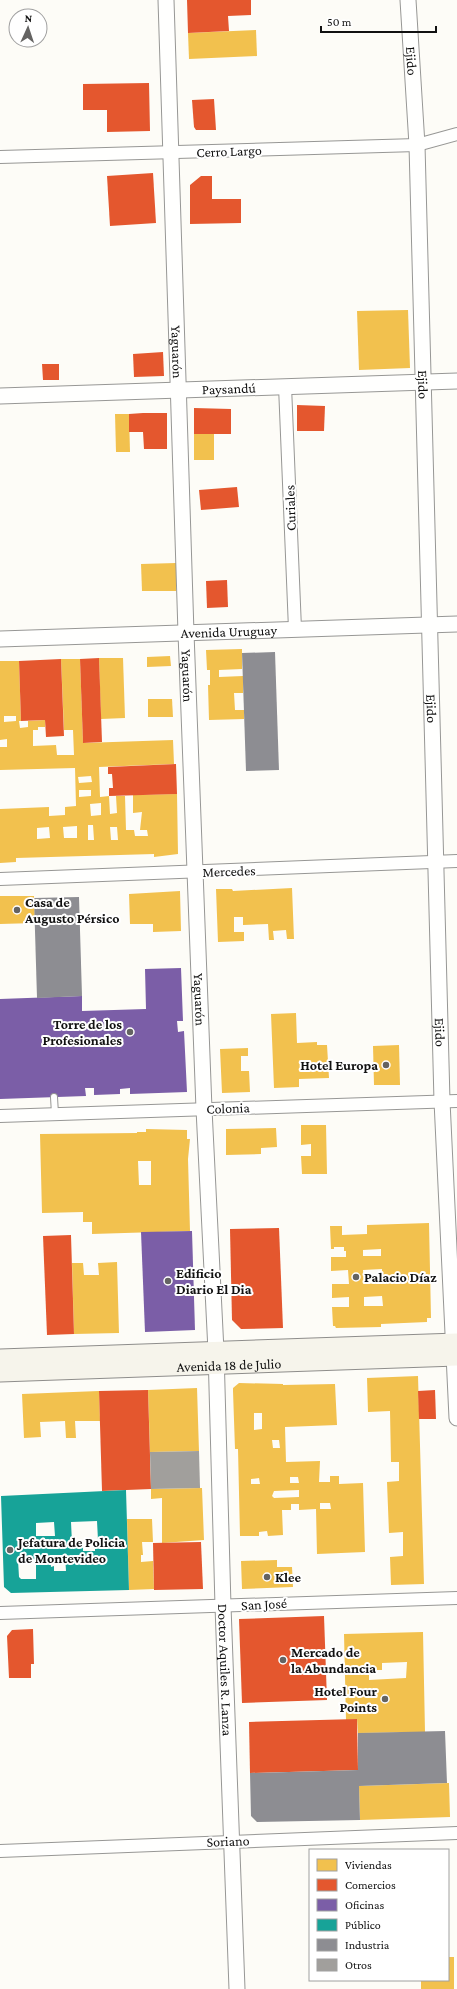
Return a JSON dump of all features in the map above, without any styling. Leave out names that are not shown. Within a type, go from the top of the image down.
[{"type":"main road","name":"Avenida 18 de Julio","points":[[0,1373],[216,1359],[455,1350]]},
{"type":"main road","name":"Avenida 18 de Julio","points":[[0,1358],[216,1359]]},
{"type":"street","name":"Yaguarón","points":[[166,0],[180,389],[186,633],[204,1109],[216,1359]]},
{"type":"street","name":"Ejido","points":[[408,0],[417,145],[442,1101],[455,1350],[457,1418]]},
{"type":"street","name":"Cerro Largo","points":[[0,157],[417,145],[457,134]]},
{"type":"street","name":"Paysandú","points":[[0,396],[457,381]]},
{"type":"street","name":"Curiales","points":[[284,386],[295,629]]},
{"type":"street","name":"Avenida Uruguay","points":[[0,639],[457,624]]},
{"type":"street","name":"Mercedes","points":[[0,879],[457,862]]},
{"type":"street","name":"Colonia","points":[[0,1116],[457,1101]]},
{"type":"street","name":"Doctor Aquiles R. Lanza","points":[[216,1359],[223,1606],[237,1989]]},
{"type":"street","name":"San José","points":[[0,1613],[457,1598]]},
{"type":"street","name":"Soriano","points":[[0,1851],[231,1840],[457,1833]]},
{"type":"lane","points":[[54,1097],[55,1114]]},
{"type":"building: Viviendas","points":[[256,30],[257,56],[189,59],[188,33]]},
{"type":"building: Viviendas","points":[[408,310],[410,368],[359,370],[357,311]]},
{"type":"building: Viviendas","points":[[115,414],[129,414],[130,452],[116,452]]},
{"type":"building: Viviendas","points":[[194,434],[214,434],[214,460],[194,460]]},
{"type":"building: Viviendas","points":[[176,563],[176,591],[142,591],[141,564]]},
{"type":"building: Viviendas","points":[[242,649],[242,669],[219,670],[219,677],[243,676],[243,693],[234,693],[235,710],[244,710],[244,719],[209,720],[208,685],[210,685],[210,670],[207,670],[206,650]]},
{"type":"building: Viviendas","points":[[170,656],[171,666],[147,667],[147,657]]},
{"type":"building: Viviendas","points":[[99,658],[123,658],[125,718],[101,719]]},
{"type":"building: Viviendas","points":[[61,659],[80,659],[83,743],[173,740],[174,764],[99,767],[100,797],[109,796],[110,814],[117,813],[116,796],[125,796],[126,830],[134,830],[135,836],[148,836],[147,830],[140,830],[142,812],[133,813],[133,795],[177,794],[178,854],[154,857],[154,854],[16,858],[16,862],[0,863],[0,809],[49,807],[49,816],[65,815],[65,807],[76,806],[75,768],[0,770],[0,747],[7,747],[7,739],[0,740],[0,661],[19,661],[20,728],[28,727],[28,721],[45,720],[45,727],[38,727],[38,730],[33,730],[33,746],[56,745],[57,755],[74,755],[73,730],[64,730]],"holes":[[[4,716],[16,716],[16,721],[4,722]],[[91,776],[92,782],[79,783],[78,777]],[[79,790],[91,790],[91,796],[79,797]],[[101,803],[101,815],[91,816],[90,804]],[[88,825],[93,825],[94,840],[88,840]],[[77,826],[77,838],[64,838],[63,827]],[[49,827],[50,838],[37,839],[37,828]],[[110,827],[117,827],[118,840],[111,840]]]},
{"type":"building: Viviendas","points":[[148,699],[172,699],[173,717],[148,717]]},
{"type":"building: Viviendas","points":[[292,888],[294,939],[287,939],[286,930],[273,931],[274,940],[269,940],[268,924],[243,925],[243,917],[234,917],[234,932],[244,932],[244,941],[218,942],[216,889],[232,889],[233,891]]},
{"type":"building: Viviendas","points":[[180,891],[181,931],[153,932],[153,924],[130,924],[129,894]]},
{"type":"building: Viviendas","name":"Casa de Augusto Pérsico","points":[[0,896],[34,896],[35,923],[0,924]]},
{"type":"building: Viviendas","points":[[296,1013],[297,1043],[317,1042],[317,1045],[327,1045],[329,1078],[299,1079],[299,1087],[274,1088],[271,1014]]},
{"type":"building: Viviendas","name":"Hotel Europa","points":[[399,1045],[400,1085],[374,1085],[373,1046]]},
{"type":"building: Viviendas","points":[[248,1048],[248,1056],[241,1056],[241,1071],[249,1071],[250,1092],[222,1093],[220,1049]]},
{"type":"building: Viviendas","points":[[301,1125],[326,1125],[327,1174],[302,1174],[301,1156],[311,1156],[311,1144],[301,1145]]},
{"type":"building: Viviendas","points":[[276,1128],[277,1147],[261,1148],[261,1154],[226,1155],[226,1129]]},
{"type":"building: Viviendas","points":[[146,1129],[187,1130],[187,1139],[190,1139],[188,1159],[190,1231],[92,1234],[92,1222],[83,1222],[83,1212],[42,1213],[40,1134],[146,1132]],"holes":[[[138,1161],[151,1161],[151,1185],[139,1185]]]},
{"type":"building: Viviendas","points":[[429,1223],[431,1318],[427,1318],[427,1322],[381,1324],[381,1327],[336,1328],[333,1326],[332,1307],[349,1307],[349,1297],[332,1298],[332,1284],[349,1284],[348,1270],[331,1271],[331,1257],[346,1257],[346,1251],[344,1251],[344,1247],[334,1247],[334,1249],[331,1249],[330,1226],[342,1226],[342,1235],[367,1234],[367,1225]],"holes":[[[381,1249],[381,1256],[363,1256],[363,1250]],[[382,1269],[382,1283],[364,1284],[363,1270]],[[382,1296],[383,1306],[364,1306],[364,1297]]]},
{"type":"building: Viviendas","points":[[117,1262],[119,1333],[74,1334],[72,1263],[83,1263],[84,1275],[99,1275],[98,1263]]},
{"type":"building: Viviendas","points":[[418,1376],[424,1584],[391,1585],[390,1557],[403,1556],[403,1532],[389,1533],[387,1482],[399,1481],[399,1462],[391,1462],[390,1411],[368,1412],[367,1378]]},
{"type":"building: Viviendas","points":[[239,1383],[283,1385],[335,1384],[337,1425],[285,1427],[286,1462],[320,1461],[319,1482],[330,1482],[330,1476],[339,1476],[339,1484],[363,1483],[365,1552],[317,1554],[316,1509],[299,1510],[299,1504],[291,1504],[291,1510],[282,1510],[283,1535],[268,1536],[267,1531],[259,1532],[259,1536],[240,1536],[238,1449],[235,1449],[233,1388]],"holes":[[[254,1413],[262,1413],[262,1429],[254,1430]],[[272,1440],[279,1440],[280,1448],[273,1448]],[[290,1477],[298,1477],[299,1483],[290,1483]],[[259,1478],[260,1484],[251,1484],[251,1479]],[[299,1490],[299,1497],[274,1498],[272,1496],[274,1491]],[[320,1503],[330,1503],[331,1509],[320,1509]]]},
{"type":"building: Viviendas","points":[[197,1388],[199,1451],[150,1452],[148,1390]]},
{"type":"building: Viviendas","points":[[99,1391],[100,1421],[75,1421],[76,1438],[66,1438],[65,1421],[40,1422],[41,1437],[24,1438],[22,1394]]},
{"type":"building: Viviendas","points":[[202,1488],[204,1540],[162,1543],[162,1498],[151,1499],[151,1489]]},
{"type":"building: Viviendas","points":[[127,1519],[152,1519],[153,1542],[142,1542],[143,1555],[141,1555],[141,1562],[153,1561],[154,1589],[129,1590]]},
{"type":"building: Viviendas","name":"Klee","points":[[277,1560],[277,1567],[292,1567],[293,1587],[242,1589],[241,1561]]},
{"type":"building: Viviendas","name":"Hotel Four Points","points":[[423,1632],[425,1732],[358,1733],[357,1719],[346,1720],[344,1634]],"holes":[[[407,1662],[406,1678],[369,1680],[369,1670],[382,1670],[382,1663]]]},
{"type":"building: Viviendas","points":[[449,1783],[450,1817],[360,1820],[359,1786]]},
{"type":"building: Viviendas","points":[[449,1957],[454,1957],[454,1989],[421,1989],[421,1981],[449,1981]]},
{"type":"building: Comercios","points":[[187,0],[251,0],[251,15],[228,16],[229,31],[188,33]]},
{"type":"building: Comercios","points":[[149,83],[150,131],[107,132],[107,110],[83,110],[83,84]]},
{"type":"building: Comercios","points":[[214,99],[216,130],[196,130],[194,127],[192,100]]},
{"type":"building: Comercios","points":[[153,173],[156,223],[110,226],[107,176]]},
{"type":"building: Comercios","points":[[201,176],[212,176],[212,199],[241,199],[241,223],[190,224],[190,185]]},
{"type":"building: Comercios","points":[[163,352],[164,376],[134,377],[133,354]]},
{"type":"building: Comercios","points":[[42,364],[59,364],[59,380],[43,380]]},
{"type":"building: Comercios","points":[[297,405],[325,406],[324,431],[297,431]]},
{"type":"building: Comercios","points":[[194,408],[231,409],[231,434],[194,434]]},
{"type":"building: Comercios","points":[[167,413],[167,449],[144,449],[143,432],[129,432],[129,414]]},
{"type":"building: Comercios","points":[[237,487],[239,507],[201,510],[199,490]]},
{"type":"building: Comercios","points":[[227,580],[228,607],[207,608],[206,581]]},
{"type":"building: Comercios","points":[[99,658],[102,742],[83,743],[80,659]]},
{"type":"building: Comercios","points":[[61,659],[64,736],[46,737],[45,720],[21,721],[19,661]]},
{"type":"building: Comercios","points":[[176,764],[177,794],[109,796],[109,788],[113,788],[112,774],[108,774],[108,767]]},
{"type":"building: Comercios","points":[[279,1228],[283,1328],[241,1329],[232,1320],[230,1229]]},
{"type":"building: Comercios","points":[[71,1235],[74,1334],[47,1335],[43,1236]]},
{"type":"building: Comercios","points":[[148,1390],[151,1489],[102,1491],[99,1391]]},
{"type":"building: Comercios","points":[[435,1390],[436,1419],[419,1419],[418,1391]]},
{"type":"building: Comercios","points":[[201,1542],[203,1589],[154,1590],[153,1543]]},
{"type":"building: Comercios","name":"Mercado de la Abundancia","points":[[324,1616],[327,1700],[242,1703],[239,1619]]},
{"type":"building: Comercios","points":[[33,1629],[34,1664],[31,1664],[31,1678],[9,1678],[7,1636],[12,1630]]},
{"type":"building: Comercios","points":[[357,1719],[358,1770],[250,1773],[249,1722]]},
{"type":"building: Oficinas","points":[[181,968],[183,1021],[177,1021],[178,1032],[184,1031],[187,1092],[130,1094],[130,1088],[120,1089],[120,1094],[94,1095],[94,1088],[85,1088],[86,1096],[0,1099],[0,999],[82,996],[82,1011],[146,1009],[145,969]]},
{"type":"building: Oficinas","name":"Edificio Diario El Dia","points":[[192,1231],[195,1330],[145,1332],[141,1232]]},
{"type":"building: Público","points":[[126,1490],[129,1590],[11,1593],[4,1587],[1,1496]],"holes":[[[97,1521],[98,1540],[95,1540],[95,1551],[83,1551],[83,1543],[72,1543],[71,1522]],[[54,1522],[55,1536],[36,1536],[36,1523]],[[50,1555],[65,1555],[66,1571],[54,1571],[54,1566],[51,1567]],[[36,1559],[36,1579],[21,1579],[19,1577],[18,1560]]]},
{"type":"building: Industria","points":[[275,652],[279,770],[246,771],[242,653]]},
{"type":"building: Industria","points":[[79,897],[82,996],[37,998],[34,898]]},
{"type":"building: Industria","points":[[445,1731],[447,1783],[359,1786],[360,1820],[257,1822],[251,1816],[250,1773],[358,1770],[358,1733]]},
{"type":"building: Otros","points":[[199,1451],[200,1488],[151,1489],[150,1452]]},
{"type":"place","name":"Casa de Augusto Pérsico","points":[[17,910]]},
{"type":"place","name":"Torre de los Profesionales","points":[[130,1032]]},
{"type":"place","name":"Hotel Europa","points":[[386,1065]]},
{"type":"place","name":"Palacio Díaz","points":[[356,1277]]},
{"type":"place","name":"Edificio Diario El Dia","points":[[168,1281]]},
{"type":"place","name":"Jefatura de Policia de Montevideo","points":[[10,1550]]},
{"type":"place","name":"Klee","points":[[267,1577]]},
{"type":"place","name":"Mercado de la Abundancia","points":[[283,1660]]},
{"type":"place","name":"Hotel Four Points","points":[[385,1699]]}]
